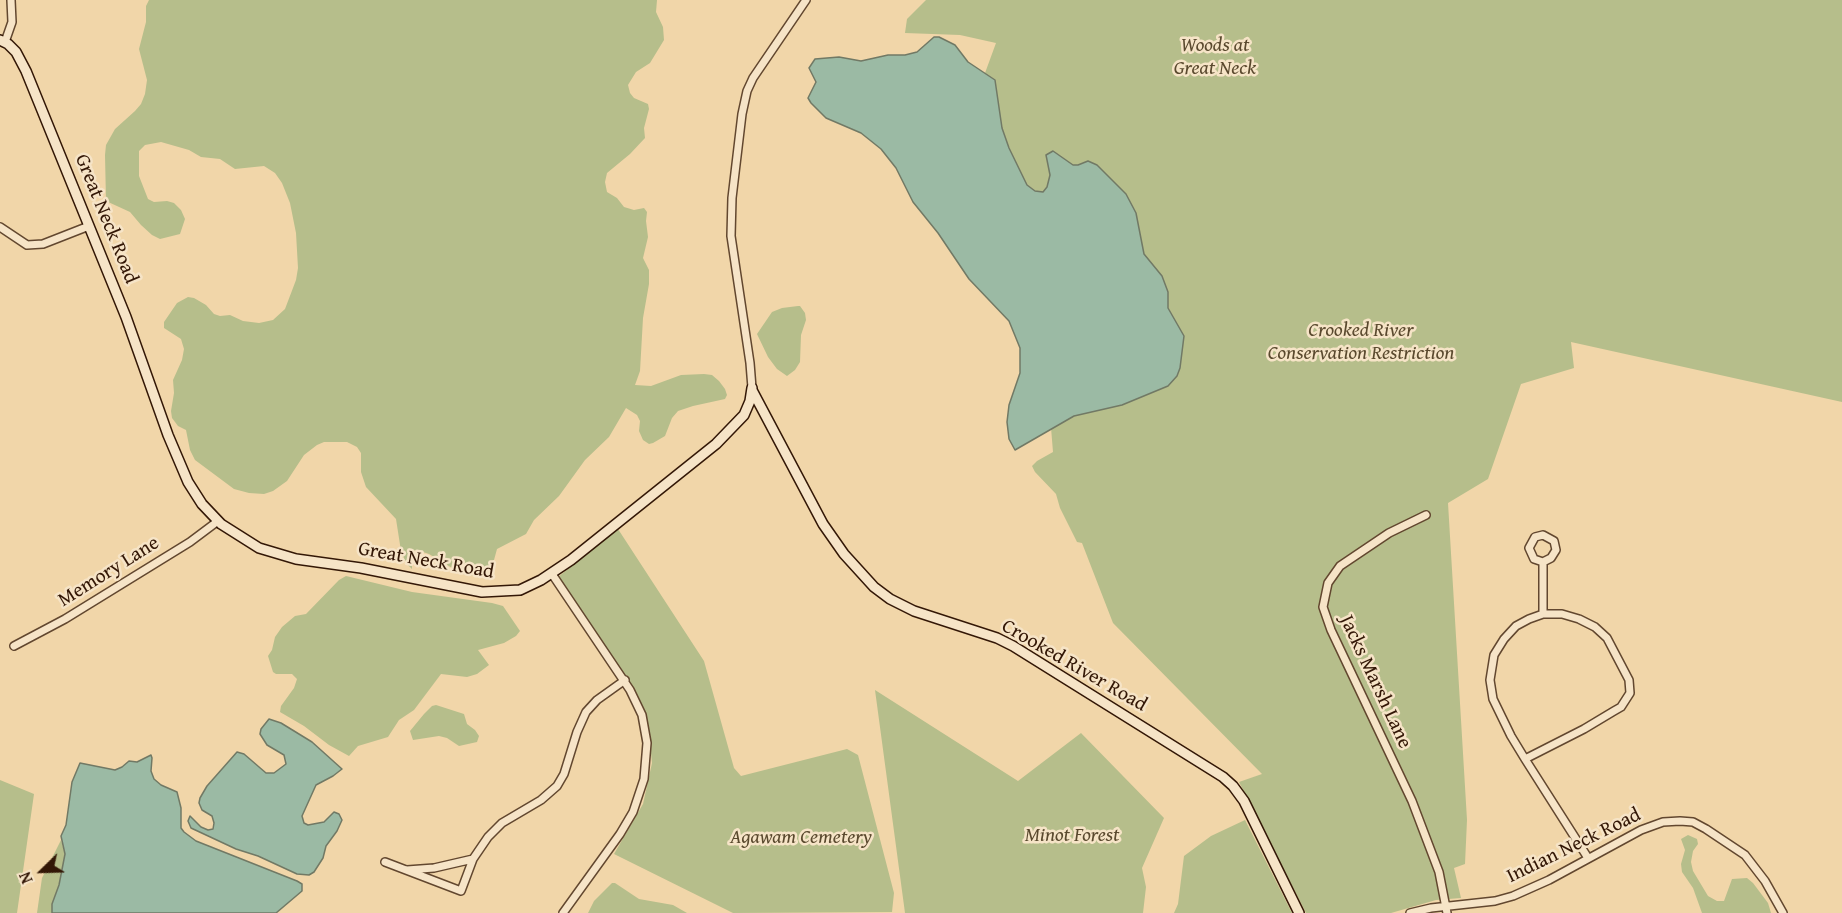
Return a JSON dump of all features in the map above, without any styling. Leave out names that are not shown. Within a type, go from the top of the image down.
[{"type":"street","points":[[3,41],[12,22],[11,0]]},
{"type":"street","name":"Great Neck Road","points":[[3,41],[14,49],[24,66],[126,317],[180,466],[194,493],[218,520],[254,545],[283,556],[361,568],[482,592],[520,590],[552,574],[730,431],[746,411],[752,388],[750,363],[731,236],[732,198],[743,106],[753,78],[806,0]]},
{"type":"street","points":[[0,227],[27,245],[44,244],[90,226]]},
{"type":"street","name":"Crooked River Road","points":[[752,388],[830,535],[873,587],[914,611],[1013,646],[1223,777],[1244,801],[1299,913]]},
{"type":"street","name":"Jacks Marsh Lane","points":[[1426,515],[1389,532],[1340,566],[1326,587],[1323,607],[1328,624],[1412,801],[1441,876],[1447,910]]},
{"type":"street","name":"Memory Lane","points":[[14,646],[65,620],[190,542],[218,520]]},
{"type":"street","points":[[1543,535],[1554,542],[1556,550],[1551,558],[1543,562],[1534,559],[1529,548],[1532,540],[1543,535]]},
{"type":"street","points":[[1543,562],[1543,614]]},
{"type":"street","points":[[552,574],[625,680],[636,702],[645,729],[646,759],[637,804],[625,826],[563,913]]},
{"type":"street","points":[[1525,759],[1621,707],[1630,693],[1626,671],[1602,632],[1579,618],[1562,614],[1543,614],[1522,622],[1509,632],[1494,655],[1490,672],[1493,699],[1511,736],[1525,759],[1588,858]]},
{"type":"street","points":[[385,862],[461,891],[473,859],[495,828],[541,800],[557,786],[567,767],[577,732],[586,712],[597,700],[625,680]]},
{"type":"street","name":"Indian Neck Road","points":[[1410,913],[1447,910],[1513,896],[1542,884],[1588,858],[1656,825],[1674,821],[1693,822],[1745,855],[1765,881],[1784,913]]},
{"type":"street","points":[[405,870],[434,868],[473,859]]},
{"type":"green space","points":[[149,0],[657,0],[656,12],[663,27],[664,40],[650,63],[636,72],[628,85],[634,98],[648,104],[649,109],[644,128],[645,138],[607,173],[605,182],[607,192],[617,198],[624,207],[634,210],[644,208],[647,212],[648,237],[643,258],[649,270],[649,284],[643,318],[640,371],[635,385],[651,386],[681,375],[712,375],[725,389],[727,395],[725,399],[678,411],[672,418],[665,436],[649,444],[643,440],[639,431],[640,421],[637,415],[626,408],[609,437],[585,460],[559,496],[534,520],[526,534],[497,549],[491,571],[482,577],[462,574],[429,554],[417,550],[413,551],[412,569],[406,563],[401,551],[396,519],[366,487],[361,472],[361,453],[357,447],[347,442],[324,442],[317,445],[304,455],[287,481],[273,491],[264,494],[234,489],[195,460],[190,450],[186,430],[178,426],[172,418],[173,380],[184,349],[181,339],[164,328],[164,322],[177,303],[188,297],[206,305],[214,314],[220,316],[230,315],[243,321],[259,323],[273,320],[285,309],[296,280],[298,268],[296,233],[290,203],[275,173],[264,166],[235,169],[220,159],[201,157],[189,150],[161,142],[145,145],[139,151],[139,176],[148,199],[154,202],[174,203],[181,210],[185,219],[180,234],[160,239],[152,235],[130,212],[106,201],[106,145],[115,129],[141,104],[145,94],[147,80],[139,49]]},
{"type":"green space","points":[[926,0],[1842,0],[1842,402],[1571,342],[1574,368],[1521,384],[1488,479],[1448,503],[1467,820],[1465,864],[1454,868],[1461,898],[1436,900],[1391,913],[1306,913],[1239,782],[1262,774],[1113,623],[1082,543],[1077,542],[1060,508],[1056,494],[1032,466],[1053,452],[1048,391],[959,144],[996,43],[960,35],[905,33],[907,19]]},
{"type":"green space","points":[[800,306],[805,313],[806,320],[801,335],[800,362],[787,376],[777,369],[768,357],[757,334],[772,312],[782,308]]},
{"type":"green space","name":"Agawam Cemetery","points":[[618,529],[704,661],[734,768],[741,776],[847,749],[858,755],[894,893],[892,912],[733,913],[614,854],[643,804],[652,763],[648,725],[636,692],[558,577]]},
{"type":"green space","points":[[346,576],[412,592],[503,606],[520,631],[504,643],[478,650],[489,665],[477,674],[467,677],[441,674],[414,710],[399,720],[388,737],[358,746],[349,756],[280,712],[281,706],[294,688],[297,679],[292,674],[273,672],[268,656],[275,637],[282,627],[295,616],[306,614],[339,580]]},
{"type":"green space","name":"Minot Forest","points":[[875,690],[1018,781],[1081,733],[1164,818],[1142,868],[1146,887],[1143,913],[905,913]]},
{"type":"green space","points":[[436,705],[464,714],[467,724],[479,736],[477,742],[459,746],[439,736],[413,740],[410,731],[432,706]]},
{"type":"green space","points":[[0,780],[34,794],[17,913],[0,913]]},
{"type":"green space","points":[[1245,820],[1292,913],[1174,913],[1178,904],[1184,856],[1211,836]]},
{"type":"green space","points":[[1688,835],[1697,839],[1698,844],[1693,851],[1691,862],[1693,871],[1708,896],[1717,901],[1724,901],[1732,879],[1747,878],[1768,903],[1771,913],[1702,913],[1693,888],[1682,872],[1681,864],[1685,850],[1681,839]]},
{"type":"green space","points":[[61,840],[65,854],[59,885],[52,904],[52,913],[37,913],[42,878]]},
{"type":"green space","points":[[612,883],[639,899],[673,905],[687,913],[588,913],[594,901]]},
{"type":"shaded area","points":[[934,37],[955,45],[968,62],[995,80],[1002,128],[1027,185],[1035,191],[1043,192],[1047,187],[1050,175],[1046,155],[1053,151],[1073,165],[1088,161],[1097,165],[1126,194],[1136,213],[1144,254],[1162,276],[1168,292],[1168,308],[1184,336],[1180,368],[1177,376],[1168,386],[1122,405],[1074,416],[1015,450],[1009,439],[1007,422],[1009,405],[1020,373],[1020,348],[1009,321],[969,279],[938,233],[913,202],[896,168],[881,149],[861,133],[826,118],[808,98],[816,82],[809,68],[815,59],[839,57],[861,61],[888,55],[905,55],[917,52]]},
{"type":"shaded area","points":[[269,719],[281,723],[312,742],[342,769],[316,785],[302,816],[304,823],[308,825],[324,822],[334,812],[339,814],[342,820],[326,846],[323,858],[314,872],[309,875],[297,874],[258,856],[236,849],[191,828],[188,821],[190,816],[201,827],[208,830],[213,829],[212,816],[202,810],[199,803],[200,798],[207,786],[237,752],[244,754],[266,773],[274,773],[286,764],[284,755],[267,745],[260,734]]},
{"type":"shaded area","points":[[151,755],[151,771],[154,779],[177,792],[181,808],[181,828],[184,832],[196,841],[297,881],[302,884],[302,891],[276,913],[52,913],[52,904],[59,885],[65,854],[61,836],[66,825],[72,782],[80,763],[115,770],[129,761],[137,762]]},
{"type":"park label","name":"Woods at Great Neck","points":[[1215,58]]},
{"type":"park label","name":"Crooked River Conservation Restriction","points":[[1361,342]]}]
